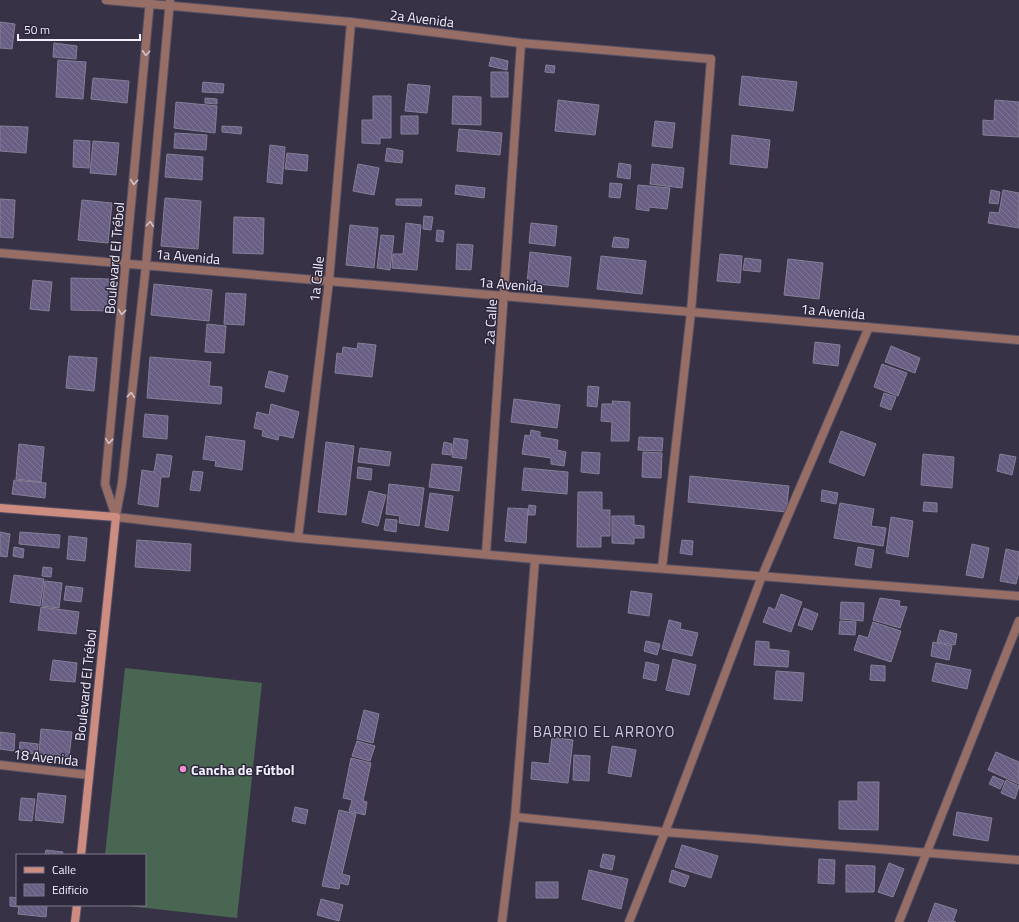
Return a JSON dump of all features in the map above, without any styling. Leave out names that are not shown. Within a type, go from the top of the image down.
[{"type":"main road","points":[[0,508],[116,517]]},
{"type":"main road","name":"Boulevard El Trébol","points":[[81,854],[116,517]]},
{"type":"main road","points":[[75,922],[77,906]]},
{"type":"street","name":"2a Avenida","points":[[106,0],[170,3],[351,22],[522,43],[711,59],[691,312]]},
{"type":"street","name":"Boulevard El Trébol","points":[[116,517],[105,484],[127,263],[150,2]]},
{"type":"street","name":"Boulevard El Trébol","points":[[116,517],[122,483],[146,265],[170,3]]},
{"type":"street","name":"1a Calle","points":[[298,538],[329,281],[351,22]]},
{"type":"street","name":"2a Calle","points":[[486,554],[522,43]]},
{"type":"street","name":"1a Avenida","points":[[0,253],[1019,340]]},
{"type":"street","points":[[662,568],[691,312]]},
{"type":"street","points":[[629,922],[665,832],[762,576],[869,328]]},
{"type":"street","points":[[116,517],[298,538],[535,559],[1019,596]]},
{"type":"street","points":[[502,922],[515,817],[535,559]]},
{"type":"street","points":[[899,922],[1019,621]]},
{"type":"street","name":"18 Avenida","points":[[0,766],[89,775]]},
{"type":"street","points":[[515,817],[665,832],[1019,860]]},
{"type":"green space","name":"Cancha de Fútbol","points":[[125,668],[262,683],[237,918],[128,906],[146,906],[146,854],[105,854]]},
{"type":"building","points":[[0,22],[15,24],[12,49],[0,48]]},
{"type":"building","points":[[54,43],[77,46],[76,59],[53,57]]},
{"type":"building","points":[[491,57],[508,61],[507,70],[489,66]]},
{"type":"building","points":[[58,60],[86,62],[83,99],[56,97]]},
{"type":"building","points":[[546,65],[555,66],[554,73],[545,72]]},
{"type":"building","points":[[491,72],[508,72],[508,97],[491,97]]},
{"type":"building","points":[[742,76],[797,82],[793,111],[739,105]]},
{"type":"building","points":[[93,78],[129,81],[127,103],[91,99]]},
{"type":"building","points":[[203,82],[224,84],[223,93],[202,92]]},
{"type":"building","points":[[408,84],[430,86],[427,113],[405,111]]},
{"type":"building","points":[[373,96],[391,96],[391,138],[380,138],[380,144],[362,143],[362,120],[373,120]]},
{"type":"building","points":[[453,96],[481,97],[481,125],[452,124]]},
{"type":"building","points":[[205,98],[217,99],[217,104],[205,103]]},
{"type":"building","points":[[558,100],[599,105],[595,135],[555,131]]},
{"type":"building","points":[[995,100],[1019,102],[1019,137],[983,135],[983,120],[994,121]]},
{"type":"building","points":[[176,102],[217,106],[215,133],[174,128]]},
{"type":"building","points":[[401,116],[418,116],[418,134],[401,134]]},
{"type":"building","points":[[655,121],[675,123],[672,148],[652,146]]},
{"type":"building","points":[[0,126],[28,127],[26,153],[0,151]]},
{"type":"building","points":[[222,126],[242,127],[241,134],[222,132]]},
{"type":"building","points":[[459,129],[502,133],[500,155],[457,151]]},
{"type":"building","points":[[175,133],[207,135],[206,150],[174,148]]},
{"type":"building","points":[[732,135],[770,140],[767,168],[730,164]]},
{"type":"building","points":[[74,140],[90,141],[89,168],[73,167]]},
{"type":"building","points":[[93,141],[119,143],[116,175],[90,173]]},
{"type":"building","points":[[270,145],[285,147],[282,184],[267,182]]},
{"type":"building","points":[[387,148],[403,151],[402,163],[385,161]]},
{"type":"building","points":[[287,153],[308,155],[307,171],[285,169]]},
{"type":"building","points":[[167,154],[203,157],[202,180],[165,177]]},
{"type":"building","points":[[619,163],[631,165],[630,179],[617,177]]},
{"type":"building","points":[[358,164],[379,168],[374,195],[353,191]]},
{"type":"building","points":[[652,164],[684,168],[682,188],[650,184]]},
{"type":"building","points":[[610,183],[622,184],[620,198],[609,197]]},
{"type":"building","points":[[456,185],[485,188],[484,198],[455,194]]},
{"type":"building","points":[[638,185],[670,188],[667,209],[649,207],[649,211],[636,209]]},
{"type":"building","points":[[991,190],[1000,192],[998,204],[989,203]]},
{"type":"building","points":[[1003,190],[1019,193],[1019,228],[988,223],[990,212],[999,213]]},
{"type":"building","points":[[165,198],[201,201],[198,249],[161,246]]},
{"type":"building","points":[[0,199],[15,200],[13,238],[0,237]]},
{"type":"building","points":[[396,199],[422,199],[421,206],[396,205]]},
{"type":"building","points":[[82,200],[112,203],[108,243],[78,240]]},
{"type":"building","points":[[424,216],[433,217],[431,230],[423,229]]},
{"type":"building","points":[[234,217],[264,218],[263,254],[233,253]]},
{"type":"building","points":[[406,223],[421,225],[417,270],[392,268],[393,254],[403,254]]},
{"type":"building","points":[[531,223],[557,226],[555,246],[529,243]]},
{"type":"building","points":[[350,225],[378,228],[374,268],[346,265]]},
{"type":"building","points":[[437,230],[444,231],[443,242],[436,241]]},
{"type":"building","points":[[381,235],[394,236],[390,270],[377,268]]},
{"type":"building","points":[[614,237],[629,239],[628,248],[612,247]]},
{"type":"building","points":[[457,244],[473,245],[471,270],[456,269]]},
{"type":"building","points":[[530,252],[571,257],[568,287],[527,283]]},
{"type":"building","points":[[720,254],[742,256],[740,283],[717,281]]},
{"type":"building","points":[[601,256],[646,261],[642,294],[597,289]]},
{"type":"building","points":[[745,258],[761,260],[760,272],[743,270]]},
{"type":"building","points":[[788,259],[823,263],[819,299],[784,295]]},
{"type":"building","points":[[71,278],[110,279],[109,311],[71,310]]},
{"type":"building","points":[[33,280],[52,282],[49,311],[30,309]]},
{"type":"building","points":[[154,284],[212,290],[209,321],[151,315]]},
{"type":"building","points":[[226,293],[246,294],[244,325],[224,324]]},
{"type":"building","points":[[207,324],[226,326],[224,353],[205,352]]},
{"type":"building","points":[[815,342],[840,345],[838,366],[813,363]]},
{"type":"building","points":[[358,343],[376,345],[372,377],[335,373],[337,353],[342,354],[343,347],[357,349]]},
{"type":"building","points":[[891,346],[920,358],[915,373],[885,362]]},
{"type":"building","points":[[69,356],[97,358],[94,391],[66,388]]},
{"type":"building","points":[[150,357],[211,362],[209,386],[222,387],[221,404],[147,398]]},
{"type":"building","points":[[882,364],[907,373],[898,396],[874,387]]},
{"type":"building","points":[[269,371],[288,376],[284,392],[265,387]]},
{"type":"building","points":[[588,386],[599,387],[597,407],[587,406]]},
{"type":"building","points":[[884,393],[896,397],[891,410],[880,406]]},
{"type":"building","points":[[514,399],[560,405],[557,428],[511,422]]},
{"type":"building","points":[[612,401],[630,402],[629,441],[611,441],[612,422],[601,421],[602,404],[613,404]]},
{"type":"building","points":[[271,404],[299,412],[293,438],[279,435],[278,440],[262,436],[263,430],[254,428],[257,412],[269,415]]},
{"type":"building","points":[[145,414],[168,416],[167,439],[143,437]]},
{"type":"building","points":[[531,430],[540,432],[540,437],[558,440],[557,450],[566,452],[564,466],[551,464],[551,458],[522,454],[525,435],[530,436]]},
{"type":"building","points":[[841,431],[876,444],[864,476],[829,462]]},
{"type":"building","points":[[206,436],[245,441],[242,470],[215,466],[216,461],[203,459]]},
{"type":"building","points":[[639,437],[663,438],[662,451],[638,450]]},
{"type":"building","points":[[454,438],[468,440],[466,459],[452,457]]},
{"type":"building","points":[[326,442],[354,446],[346,515],[318,512]]},
{"type":"building","points":[[444,442],[452,444],[451,455],[442,454]]},
{"type":"building","points":[[19,444],[44,447],[41,482],[16,479]]},
{"type":"building","points":[[360,448],[391,452],[389,466],[358,462]]},
{"type":"building","points":[[582,452],[600,453],[599,474],[581,472]]},
{"type":"building","points":[[643,452],[662,453],[661,478],[642,477]]},
{"type":"building","points":[[157,454],[172,456],[169,477],[161,477],[158,507],[138,504],[142,470],[154,472]]},
{"type":"building","points":[[923,454],[954,457],[952,488],[921,485]]},
{"type":"building","points":[[1000,454],[1016,457],[1012,475],[997,471]]},
{"type":"building","points":[[432,464],[462,467],[459,491],[429,487]]},
{"type":"building","points":[[358,467],[372,469],[371,480],[357,478]]},
{"type":"building","points":[[524,468],[568,472],[567,494],[522,490]]},
{"type":"building","points":[[193,471],[203,472],[200,491],[190,490]]},
{"type":"building","points":[[690,476],[789,486],[786,512],[688,502]]},
{"type":"building","points":[[14,480],[46,483],[45,498],[12,494]]},
{"type":"building","points":[[389,484],[424,488],[419,526],[399,523],[400,516],[386,514]]},
{"type":"building","points":[[822,490],[838,493],[836,504],[821,501]]},
{"type":"building","points":[[369,491],[386,495],[378,526],[362,522]]},
{"type":"building","points":[[578,492],[602,492],[602,510],[610,510],[610,536],[601,536],[601,547],[577,547]]},
{"type":"building","points":[[430,493],[453,496],[448,531],[425,527]]},
{"type":"building","points":[[924,502],[937,503],[937,512],[923,511]]},
{"type":"building","points":[[840,503],[874,509],[871,526],[886,528],[883,546],[834,538]]},
{"type":"building","points":[[529,505],[536,506],[535,515],[528,515]]},
{"type":"building","points":[[508,508],[528,509],[526,543],[505,541]]},
{"type":"building","points":[[612,516],[634,516],[634,525],[644,526],[644,538],[634,538],[634,544],[612,543]]},
{"type":"building","points":[[891,517],[913,521],[908,557],[886,553]]},
{"type":"building","points":[[386,519],[397,520],[396,532],[384,530]]},
{"type":"building","points":[[0,532],[10,534],[7,557],[0,556]]},
{"type":"building","points":[[20,532],[60,535],[59,548],[19,544]]},
{"type":"building","points":[[69,536],[87,538],[85,561],[67,559]]},
{"type":"building","points":[[137,540],[191,544],[190,571],[135,567]]},
{"type":"building","points":[[682,540],[693,541],[692,555],[680,553]]},
{"type":"building","points":[[972,544],[989,548],[983,578],[966,575]]},
{"type":"building","points":[[14,547],[24,549],[23,558],[13,556]]},
{"type":"building","points":[[858,547],[874,550],[871,568],[855,565]]},
{"type":"building","points":[[1006,549],[1019,552],[1019,572],[1016,584],[1000,581]]},
{"type":"building","points":[[43,567],[52,568],[51,577],[42,576]]},
{"type":"building","points":[[14,575],[44,579],[40,606],[10,602]]},
{"type":"building","points":[[45,581],[62,583],[59,608],[42,606]]},
{"type":"building","points":[[66,586],[83,588],[81,602],[64,600]]},
{"type":"building","points":[[631,591],[652,594],[649,616],[628,613]]},
{"type":"building","points":[[781,594],[802,602],[791,632],[763,622],[769,607],[775,610]]},
{"type":"building","points":[[880,598],[900,601],[899,606],[907,607],[900,628],[873,620]]},
{"type":"building","points":[[841,602],[864,603],[863,621],[840,619]]},
{"type":"building","points":[[41,607],[79,612],[76,634],[38,630]]},
{"type":"building","points":[[804,608],[818,614],[812,630],[798,625]]},
{"type":"building","points":[[669,620],[681,623],[680,629],[698,633],[692,656],[662,649]]},
{"type":"building","points":[[840,621],[856,622],[855,635],[839,634]]},
{"type":"building","points":[[873,622],[901,631],[891,662],[854,650],[859,635],[868,638]]},
{"type":"building","points":[[940,630],[957,634],[955,645],[937,642]]},
{"type":"building","points":[[646,641],[660,644],[657,655],[644,651]]},
{"type":"building","points":[[756,641],[769,642],[769,649],[789,651],[788,667],[754,665]]},
{"type":"building","points":[[933,642],[952,646],[949,660],[931,656]]},
{"type":"building","points":[[673,659],[696,665],[689,695],[666,690]]},
{"type":"building","points":[[53,660],[77,663],[75,682],[50,680]]},
{"type":"building","points":[[646,662],[659,665],[656,681],[643,678]]},
{"type":"building","points":[[936,663],[971,670],[967,689],[932,681]]},
{"type":"building","points":[[871,665],[885,666],[885,681],[870,680]]},
{"type":"building","points":[[776,671],[804,673],[802,701],[774,699]]},
{"type":"building","points":[[364,710],[379,714],[373,743],[357,739]]},
{"type":"building","points":[[41,729],[72,732],[69,757],[39,754]]},
{"type":"building","points":[[0,732],[15,734],[14,751],[0,749]]},
{"type":"building","points":[[552,737],[573,740],[568,783],[531,779],[532,762],[549,764]]},
{"type":"building","points":[[357,741],[375,746],[370,761],[352,756]]},
{"type":"building","points":[[20,742],[38,744],[37,754],[19,752]]},
{"type":"building","points":[[612,746],[636,750],[631,777],[608,773]]},
{"type":"building","points":[[996,752],[1019,762],[1019,784],[988,770]]},
{"type":"building","points":[[574,755],[590,756],[589,781],[573,780]]},
{"type":"building","points":[[351,758],[371,763],[363,801],[367,802],[365,815],[349,811],[352,800],[343,798]]},
{"type":"building","points":[[993,776],[1004,781],[1000,789],[989,784]]},
{"type":"building","points":[[1006,780],[1019,786],[1015,799],[1001,793]]},
{"type":"building","points":[[858,782],[879,782],[878,830],[839,829],[839,801],[858,801]]},
{"type":"building","points":[[38,793],[66,796],[63,823],[35,820]]},
{"type":"building","points":[[21,798],[35,799],[32,821],[19,820]]},
{"type":"building","points":[[295,807],[308,810],[305,824],[292,821]]},
{"type":"building","points":[[339,810],[356,814],[342,874],[350,876],[348,885],[340,883],[339,889],[322,886]]},
{"type":"building","points":[[957,812],[992,818],[988,841],[953,835]]},
{"type":"building","points":[[682,845],[718,856],[711,878],[675,867]]},
{"type":"building","points":[[46,850],[63,852],[62,854],[45,854]]},
{"type":"building","points":[[603,854],[615,856],[612,870],[600,867]]},
{"type":"building","points":[[819,859],[835,860],[834,884],[818,883]]},
{"type":"building","points":[[889,863],[904,869],[893,897],[878,892]]},
{"type":"building","points":[[846,865],[875,866],[874,892],[846,892]]},
{"type":"building","points":[[589,870],[628,879],[621,909],[582,899]]},
{"type":"building","points":[[672,870],[689,876],[685,887],[669,882]]},
{"type":"building","points":[[536,882],[558,882],[558,898],[536,898]]},
{"type":"building","points":[[10,897],[16,898],[16,906],[47,906],[46,917],[18,914],[19,907],[10,906]]},
{"type":"building","points":[[321,899],[343,905],[339,921],[317,915]]},
{"type":"building","points":[[935,903],[957,910],[953,921],[956,922],[928,922]]},
{"type":"place","name":"Cancha de Fútbol","points":[[183,769]]},
{"type":"district","name":"BARRIO EL ARROYO","points":[[604,731]]}]
